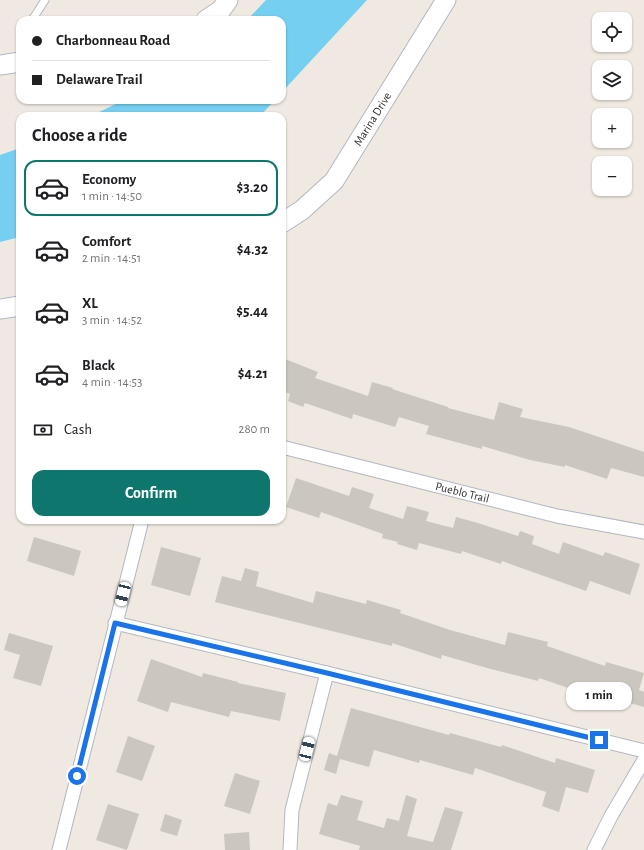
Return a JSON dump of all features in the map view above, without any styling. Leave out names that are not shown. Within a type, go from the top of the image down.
[{"type":"street","points":[[212,16],[221,10],[228,0]]},
{"type":"street","name":"Marina Drive","points":[[286,220],[302,210],[334,181],[446,0]]},
{"type":"street","points":[[0,65],[16,63]]},
{"type":"street","points":[[0,310],[16,307]]},
{"type":"street","name":"Pueblo Trail","points":[[286,448],[557,516],[644,532]]},
{"type":"street","points":[[59,850],[141,524]]},
{"type":"street","points":[[115,623],[327,673],[644,751]]},
{"type":"street","points":[[290,850],[292,810],[327,673]]},
{"type":"street","points":[[594,850],[611,816],[644,760]]},
{"type":"lane","points":[[35,16],[45,0]]},
{"type":"water","points":[[266,0],[367,0],[286,88],[286,16],[251,16]]},
{"type":"water","points":[[116,104],[271,104],[264,112],[99,112]]},
{"type":"water","points":[[16,149],[16,238],[0,242],[0,155]]},
{"type":"building","points":[[286,359],[318,372],[315,378],[368,396],[372,382],[448,408],[494,420],[499,402],[523,409],[520,417],[569,427],[644,452],[644,477],[611,468],[607,479],[565,465],[565,467],[530,460],[482,446],[482,449],[426,434],[429,426],[399,417],[395,427],[353,414],[352,419],[305,403],[303,407],[288,401],[290,394],[286,392]]},
{"type":"building","points":[[296,478],[349,496],[352,487],[374,494],[369,508],[403,519],[407,506],[429,512],[426,521],[453,528],[456,517],[518,536],[520,531],[534,536],[532,544],[559,554],[563,542],[603,556],[605,552],[640,564],[630,595],[590,581],[586,591],[502,561],[501,564],[462,551],[461,554],[419,543],[417,550],[397,544],[398,542],[382,538],[383,534],[321,512],[319,518],[286,507]]},
{"type":"building","points":[[34,537],[81,551],[74,576],[27,561]]},
{"type":"building","points":[[161,547],[201,558],[190,596],[151,585]]},
{"type":"building","points":[[245,568],[259,572],[256,586],[313,603],[316,591],[366,604],[367,600],[401,610],[400,613],[450,630],[505,645],[508,632],[548,642],[547,646],[605,666],[606,662],[644,673],[639,690],[644,692],[644,707],[581,689],[580,692],[539,678],[538,681],[442,655],[441,659],[392,643],[392,646],[215,602],[222,576],[241,581]]},
{"type":"building","points":[[9,633],[53,646],[41,686],[13,678],[20,655],[4,650]]},
{"type":"building","points":[[151,659],[202,677],[203,673],[238,683],[286,693],[280,721],[231,711],[229,717],[171,702],[168,712],[137,701]]},
{"type":"building","points":[[351,708],[449,735],[450,733],[501,747],[502,745],[555,763],[556,758],[595,770],[588,793],[566,787],[559,812],[542,806],[546,792],[475,768],[473,775],[420,760],[419,763],[374,750],[369,767],[340,759],[336,774],[324,770],[329,753],[337,756]]},
{"type":"building","points":[[128,736],[155,746],[142,781],[116,772]]},
{"type":"building","points":[[235,773],[260,781],[250,814],[224,806]]},
{"type":"building","points":[[341,795],[363,801],[357,820],[384,828],[387,818],[399,821],[406,795],[417,799],[407,836],[433,842],[445,807],[463,812],[451,850],[359,850],[360,846],[319,834],[328,803],[337,806]]},
{"type":"building","points":[[108,804],[139,814],[127,850],[96,840]]},
{"type":"building","points":[[165,814],[182,820],[177,836],[160,831]]},
{"type":"building","points":[[249,832],[250,850],[225,850],[224,834]]},
{"type":"route","points":[[77,776],[115,623],[327,673],[599,740]]}]
